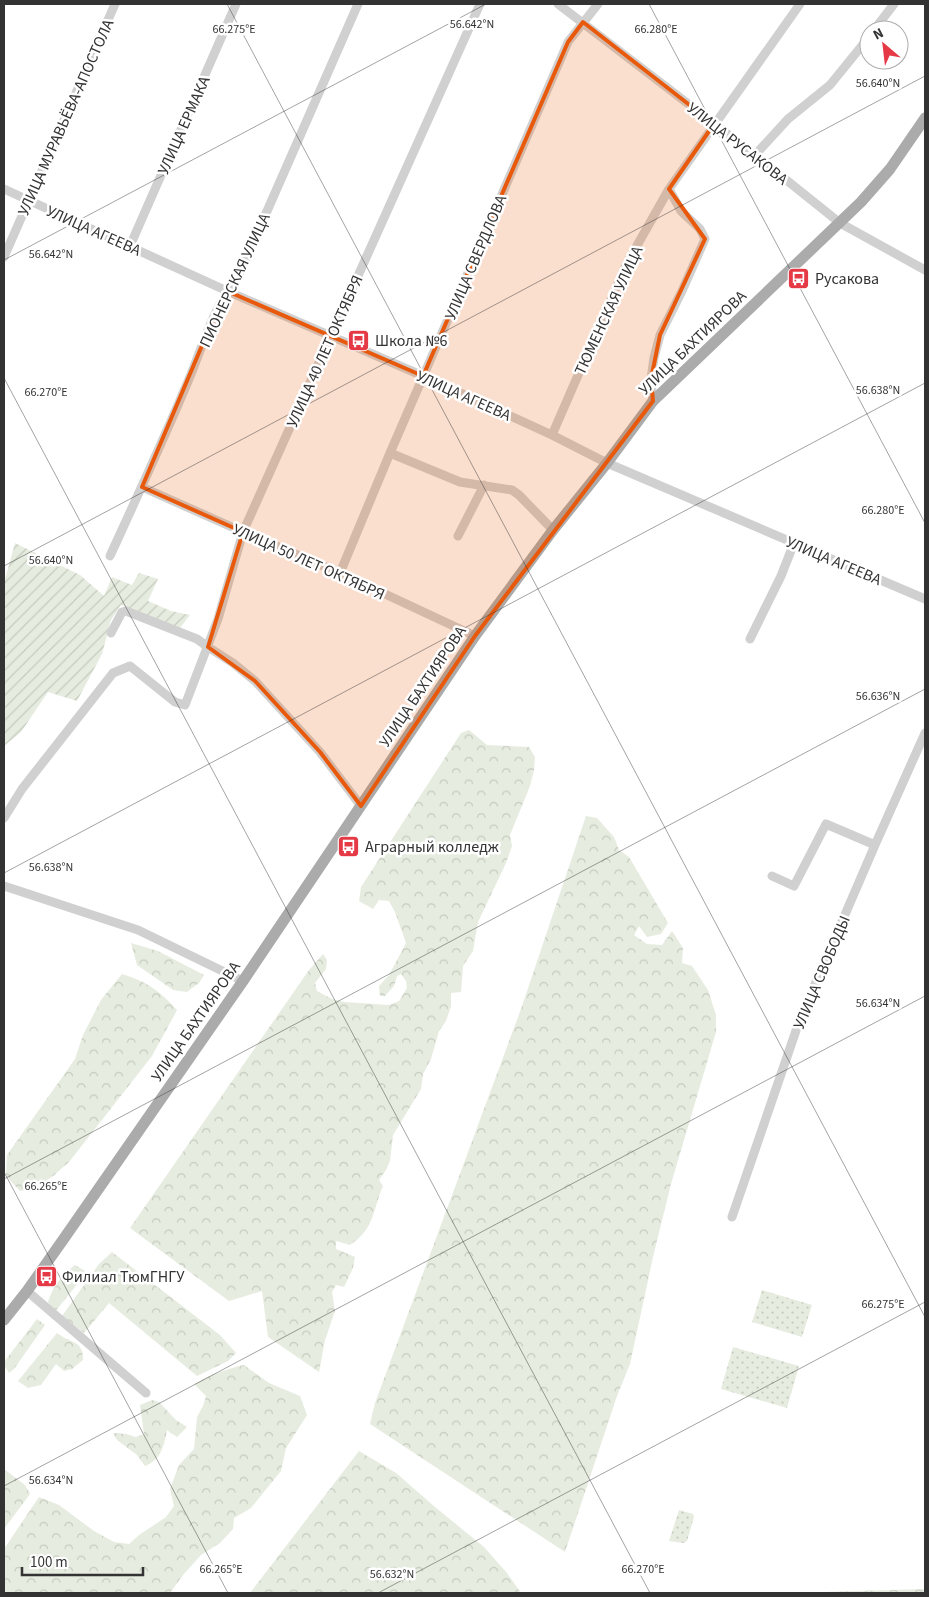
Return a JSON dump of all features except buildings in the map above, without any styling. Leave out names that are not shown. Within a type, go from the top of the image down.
[{"type":"main road","name":"УЛИЦА БАХТИЯРОВА","points":[[4,1320],[27,1291],[242,981],[362,806],[475,636],[552,530],[607,463],[653,401],[861,202],[890,169],[925,118]]},
{"type":"street","name":"УЛИЦА МУРАВЬЁВА-АПОСТОЛА","points":[[4,257],[115,4]]},
{"type":"street","name":"УЛИЦА ЕРМАКА","points":[[130,246],[236,4]]},
{"type":"street","name":"ПИОНЕРСКАЯ УЛИЦА","points":[[110,556],[189,379],[220,302],[228,290],[235,284],[358,4]]},
{"type":"street","name":"УЛИЦА 40 ЛЕТ ОКТЯБРЯ","points":[[4,818],[22,789],[114,673],[130,666],[175,702],[185,705],[218,619],[243,532],[480,4]]},
{"type":"street","name":"УЛИЦА РУСАКОВА","points":[[558,4],[755,155],[840,223],[925,270]]},
{"type":"street","name":"УЛИЦА СВЕРДЛОВА","points":[[340,573],[568,42],[598,4]]},
{"type":"street","name":"ТЮМЕНСКАЯ УЛИЦА","points":[[552,435],[626,265],[669,189],[800,4]]},
{"type":"street","points":[[882,20],[894,4]]},
{"type":"street","points":[[755,155],[788,119],[830,85],[859,49]]},
{"type":"street","name":"УЛИЦА АГЕЕВА","points":[[4,189],[423,376],[552,435],[607,463],[925,599]]},
{"type":"street","points":[[653,401],[651,379],[660,335],[682,291],[704,239],[700,229],[681,211],[669,189]]},
{"type":"street","points":[[390,453],[460,482],[512,490],[552,530]]},
{"type":"street","points":[[458,536],[484,485]]},
{"type":"street","name":"УЛИЦА 50 ЛЕТ ОКТЯБРЯ","points":[[142,487],[340,573],[475,636]]},
{"type":"street","points":[[750,639],[781,576],[794,543]]},
{"type":"street","points":[[112,633],[122,612],[126,611],[197,639],[233,663],[254,681],[320,752],[362,806]]},
{"type":"street","name":"УЛИЦА СВОБОДЫ","points":[[732,1218],[800,1019],[925,733]]},
{"type":"street","points":[[772,876],[794,886],[826,824],[875,845]]},
{"type":"street","points":[[4,886],[138,930],[242,981]]},
{"type":"street","points":[[27,1291],[146,1393]]},
{"type":"highlighted area","points":[[583,22],[714,124],[669,189],[705,239],[660,335],[651,379],[653,401],[475,636],[361,806],[320,752],[255,681],[208,647],[243,532],[142,487],[220,303],[227,291],[423,376],[568,42]]},
{"type":"green space","points":[[15,543],[80,575],[104,596],[112,577],[132,585],[139,573],[158,579],[148,601],[171,611],[190,615],[180,628],[121,605],[111,620],[102,654],[77,701],[48,692],[21,732],[4,746],[4,583]]},
{"type":"green space","points":[[469,730],[487,745],[529,747],[535,757],[534,770],[530,786],[510,835],[512,846],[506,863],[478,922],[473,951],[463,966],[461,992],[451,993],[451,1006],[446,1021],[439,1031],[431,1059],[423,1074],[421,1089],[393,1135],[390,1161],[379,1180],[383,1186],[372,1219],[364,1232],[350,1245],[336,1241],[336,1249],[355,1257],[353,1268],[344,1287],[336,1285],[332,1292],[335,1311],[325,1340],[319,1372],[268,1337],[262,1291],[229,1301],[130,1228],[309,970],[323,954],[327,960],[326,969],[315,983],[317,991],[332,999],[344,1002],[389,1005],[399,1001],[407,988],[406,981],[401,974],[397,976],[394,986],[385,996],[380,996],[379,986],[389,975],[406,943],[389,901],[379,900],[373,909],[359,901],[361,887],[461,733]]},
{"type":"green space","points":[[586,816],[597,818],[614,837],[619,850],[629,857],[668,923],[661,934],[647,937],[639,926],[634,935],[647,944],[662,945],[672,931],[683,948],[682,963],[692,966],[708,990],[716,1015],[716,1032],[671,1184],[630,1364],[617,1396],[565,1552],[370,1424],[375,1403],[521,1009]]},
{"type":"green space","points":[[131,943],[158,951],[204,975],[199,983],[187,992],[173,990],[137,965]]},
{"type":"green space","points":[[122,974],[139,980],[152,988],[177,1010],[152,1056],[69,1162],[36,1188],[20,1191],[6,1176],[7,1155],[75,1059],[83,1035],[101,1000]]},
{"type":"green space","points":[[112,1252],[220,1335],[236,1353],[228,1361],[197,1376],[109,1303],[84,1333],[62,1316],[99,1264]]},
{"type":"green space","points":[[75,1265],[85,1271],[79,1282],[54,1313],[48,1302],[52,1291],[58,1281]]},
{"type":"green space","points":[[762,1290],[812,1305],[802,1337],[752,1322]]},
{"type":"green space","points":[[37,1319],[45,1325],[14,1369],[9,1373],[4,1362]]},
{"type":"green space","points":[[57,1333],[78,1345],[83,1354],[83,1360],[72,1369],[64,1371],[56,1364],[41,1385],[28,1388],[18,1381]]},
{"type":"green space","points":[[733,1347],[799,1366],[787,1408],[721,1389]]},
{"type":"green space","points":[[244,1365],[269,1383],[300,1396],[307,1415],[286,1448],[281,1471],[251,1508],[234,1518],[233,1529],[220,1543],[201,1555],[170,1593],[9,1593],[4,1591],[4,1549],[39,1497],[59,1505],[94,1531],[114,1542],[129,1544],[166,1517],[174,1506],[170,1489],[179,1465],[194,1449],[197,1417],[206,1396],[194,1384],[231,1368]]},
{"type":"green space","points":[[152,1400],[159,1402],[176,1420],[187,1427],[177,1437],[167,1430],[161,1452],[155,1460],[145,1466],[137,1455],[117,1440],[113,1433],[136,1437],[144,1434],[140,1405]]},
{"type":"green space","points":[[359,1451],[396,1473],[484,1547],[507,1573],[521,1593],[250,1593]]},
{"type":"green space","points":[[4,1469],[25,1485],[30,1494],[4,1529]]},
{"type":"green space","points":[[679,1510],[693,1514],[694,1517],[687,1541],[684,1543],[669,1541]]},
{"type":"green space","points":[[925,1589],[925,1593],[821,1593],[822,1592]]},
{"type":"place","name":"Русакова","points":[[799,278]]},
{"type":"place","name":"Школа №6","points":[[359,340]]},
{"type":"place","name":"Аграрный колледж","points":[[349,846]]},
{"type":"place","name":"Филиал ТюмГНГУ","points":[[46,1276]]}]
